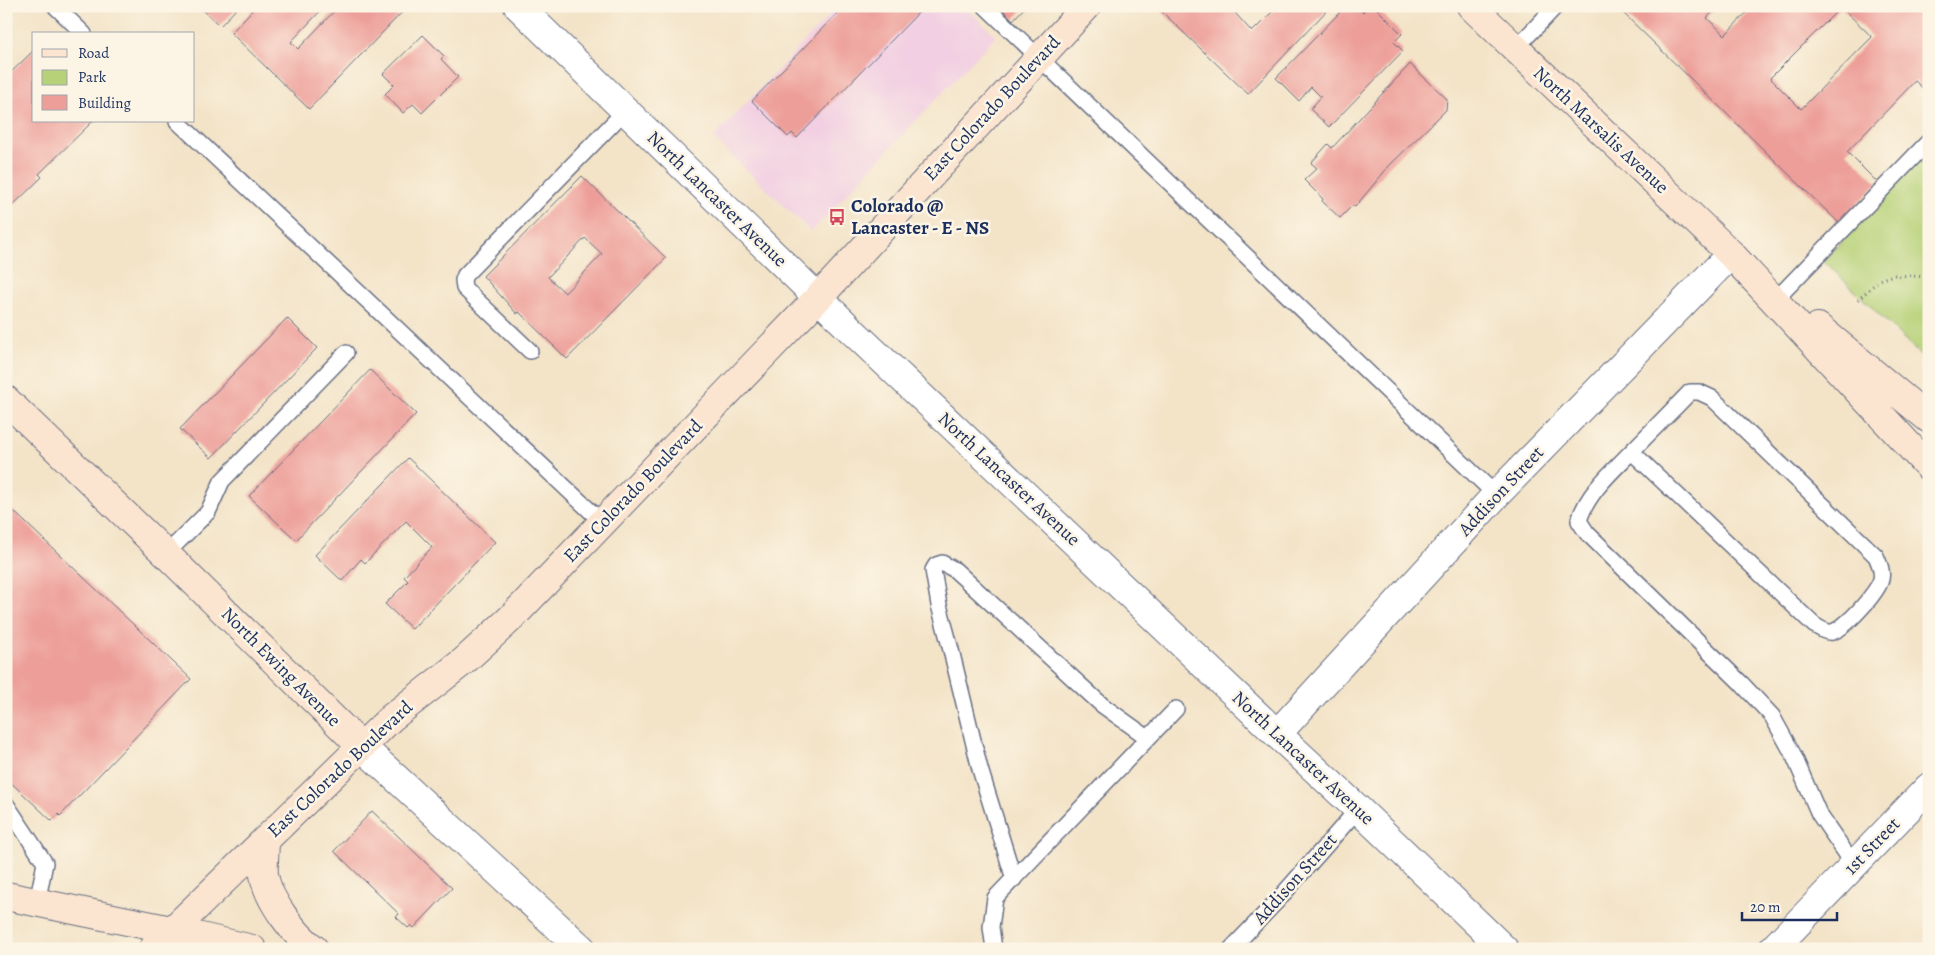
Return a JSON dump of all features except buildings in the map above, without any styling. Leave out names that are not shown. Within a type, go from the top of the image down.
[{"type":"street","name":"North Lancaster Avenue","points":[[518,6],[819,297],[1504,949]]},
{"type":"street","name":"East Colorado Boulevard","points":[[162,939],[391,718],[491,636],[604,523],[819,297],[1087,6]]},
{"type":"street","name":"North Marsalis Avenue","points":[[1471,6],[1731,254],[1929,419]]},
{"type":"street","name":"North Marsalis Avenue","points":[[1731,254],[1929,467]]},
{"type":"street","name":"Addison Street","points":[[1277,734],[1496,495],[1731,254]]},
{"type":"street","name":"North Ewing Avenue","points":[[6,400],[361,746],[582,949]]},
{"type":"street","name":"1st Street","points":[[1773,949],[1929,787]]},
{"type":"street","points":[[265,840],[264,876],[277,909],[305,942],[314,949]]},
{"type":"street","points":[[6,896],[162,939],[252,949]]},
{"type":"lane","points":[[55,6],[82,32]]},
{"type":"lane","points":[[985,6],[1496,495]]},
{"type":"lane","points":[[1515,49],[1556,6]]},
{"type":"lane","points":[[530,350],[464,288],[463,280],[465,275],[625,110]]},
{"type":"lane","points":[[178,122],[604,523]]},
{"type":"lane","points":[[1780,295],[1929,141]]},
{"type":"lane","points":[[166,554],[208,512],[222,481],[346,353]]},
{"type":"lane","points":[[1632,452],[1814,625],[1822,630],[1831,632],[1842,628],[1877,590],[1882,578],[1876,556],[1712,398],[1699,392],[1690,392],[1602,482],[1582,508],[1579,520],[1587,533],[1741,683],[1772,716],[1793,754],[1819,814],[1854,865]]},
{"type":"lane","points":[[1014,879],[980,769],[952,650],[939,605],[934,570],[936,565],[942,563],[955,570],[1102,705],[1148,738]]},
{"type":"lane","points":[[994,949],[991,927],[995,898],[1176,709]]},
{"type":"lane","points":[[6,804],[45,863],[37,903]]},
{"type":"lane","name":"Addison Street","points":[[1232,949],[1358,809]]},
{"type":"path","points":[[1858,300],[1879,280],[1893,275],[1929,277]]},
{"type":"shaded area","points":[[838,6],[964,6],[996,36],[811,232],[713,138]]},
{"type":"green space","points":[[1929,150],[1929,363],[1824,261]]},
{"type":"place","name":"Colorado @ Lancaster - E - NS","points":[[837,217]]}]
